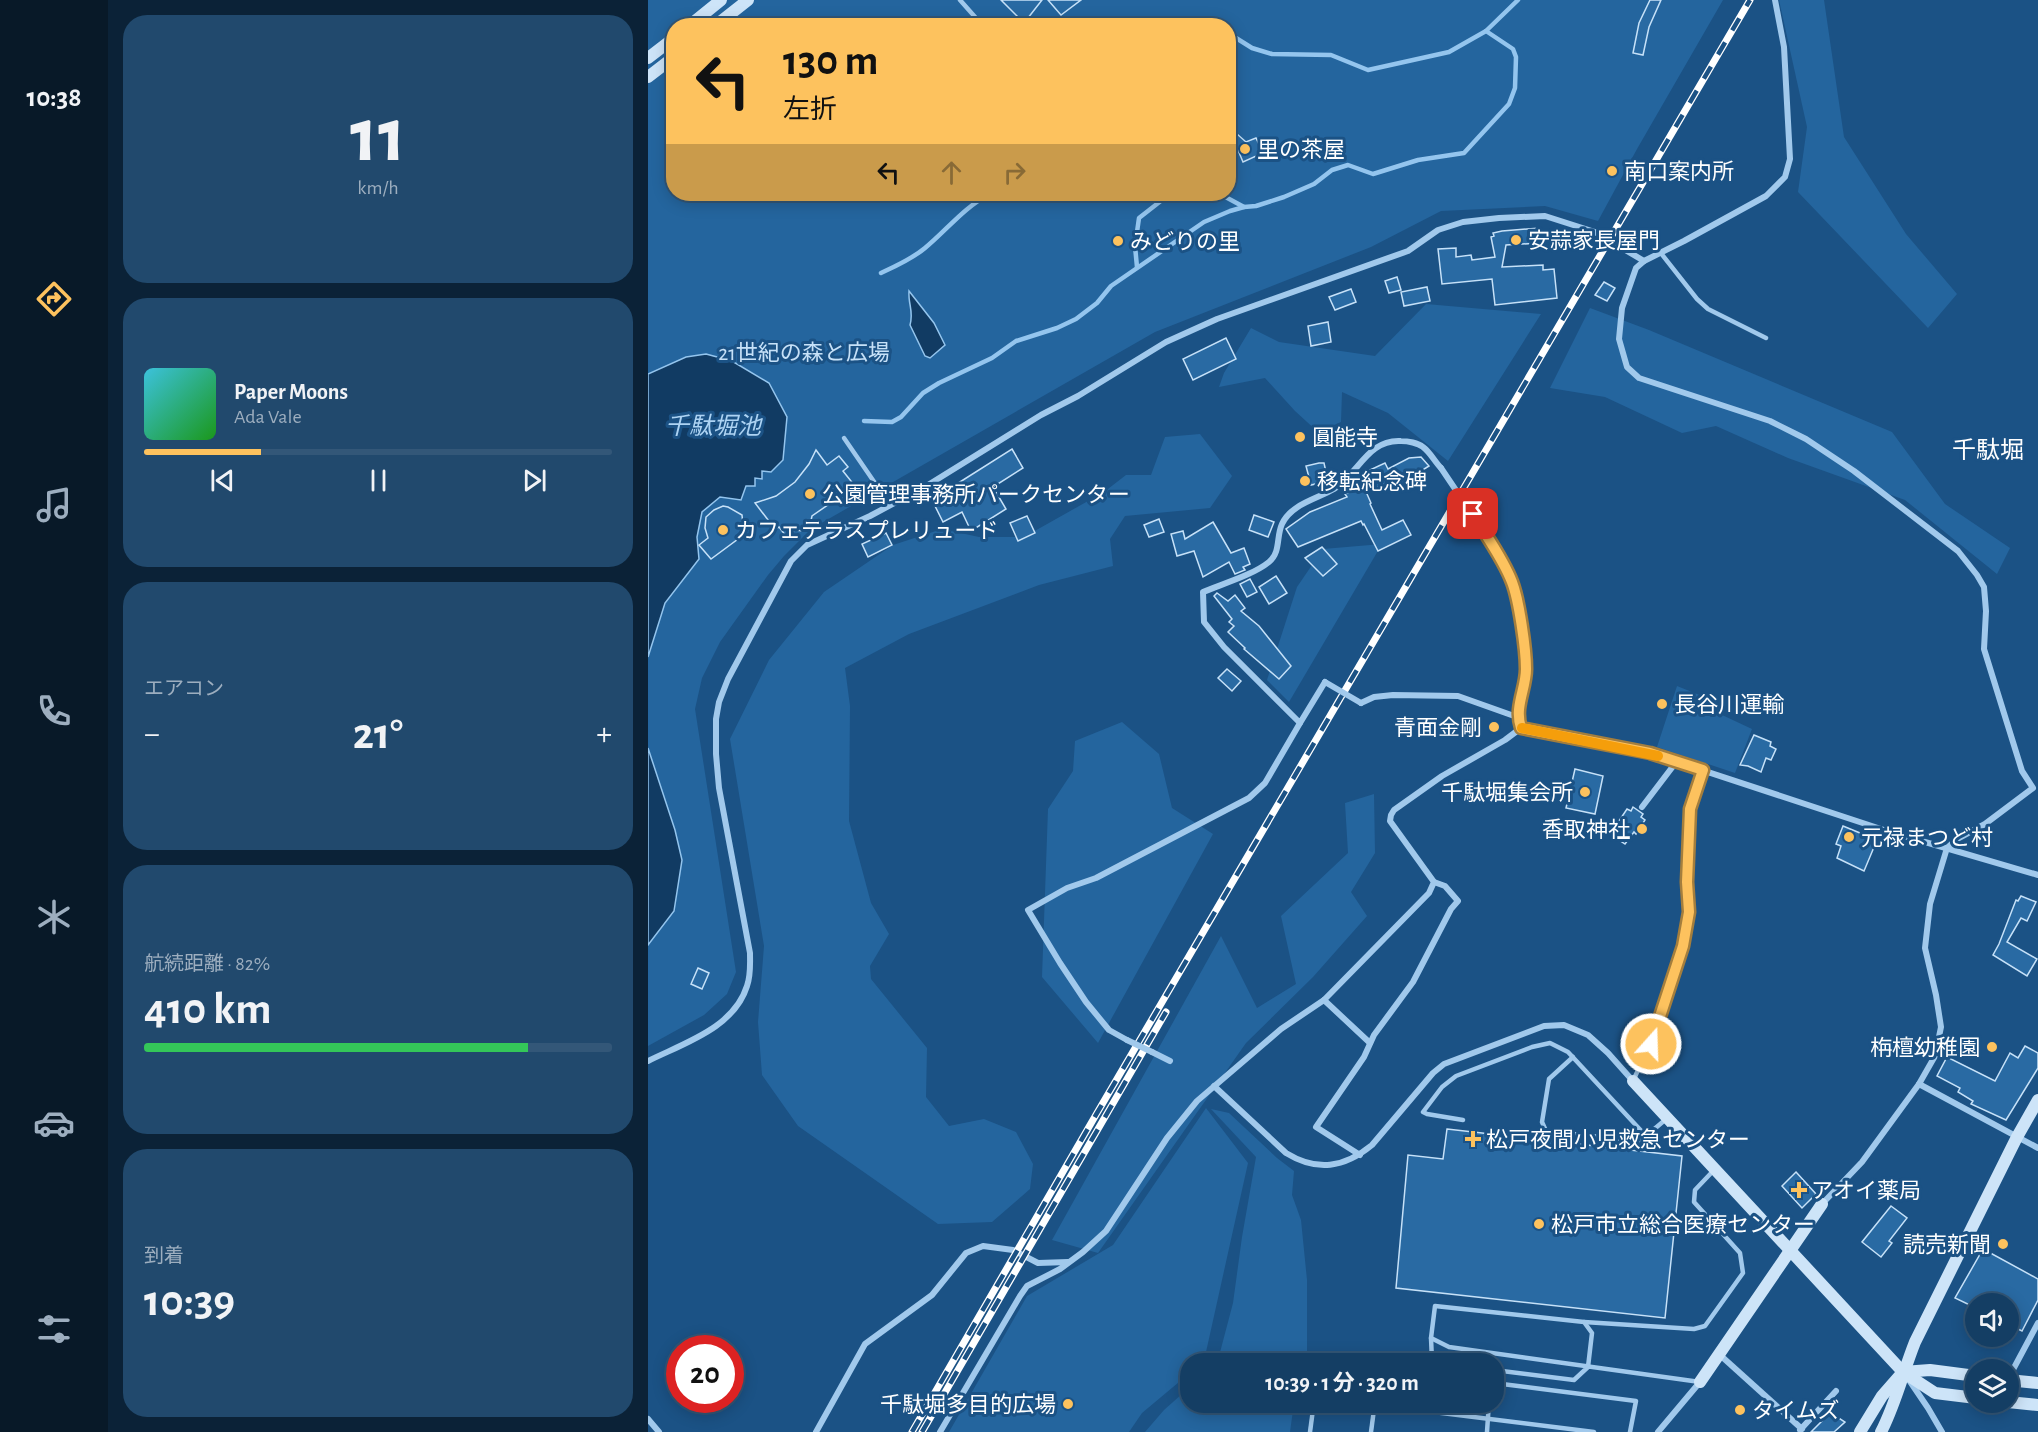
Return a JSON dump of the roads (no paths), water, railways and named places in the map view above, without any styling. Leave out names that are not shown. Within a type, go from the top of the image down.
[{"type":"street","points":[[699,18],[721,0]]},
{"type":"street","points":[[725,18],[748,0]]},
{"type":"street","points":[[1775,0],[1784,47],[1790,159],[1785,177],[1766,196],[1660,252],[1636,268],[1622,308],[1619,339],[1627,367],[1639,378],[1770,421],[1806,439],[1854,471],[1958,551],[1977,575],[1985,593],[1984,649],[2022,771],[2038,794]]},
{"type":"street","points":[[648,58],[666,44]]},
{"type":"street","points":[[651,74],[666,63]]},
{"type":"street","points":[[648,1061],[709,1031],[720,1023],[741,1000],[747,987],[750,976],[750,953],[719,788],[716,719],[719,702],[728,679],[785,571],[795,555],[807,545],[890,506],[1166,342],[1217,319],[1408,251],[1438,230],[1463,222],[1545,216],[1595,232],[1644,261]]},
{"type":"street","points":[[1300,723],[1224,646],[1204,622],[1203,592],[1270,562],[1277,552],[1282,523],[1300,506],[1334,489],[1377,445],[1392,440],[1408,441],[1423,447],[1441,468],[1473,514],[1513,583],[1526,670],[1517,717],[1521,728]]},
{"type":"street","points":[[1170,1061],[1109,1030],[1086,1002],[1028,910],[1067,888],[1096,878],[1249,798],[1265,783],[1325,682],[1360,704],[1374,697],[1394,695],[1458,696],[1517,717]]},
{"type":"street","points":[[1360,1155],[1316,1127],[1364,1057],[1374,1035],[1413,982],[1451,909],[1458,901],[1445,886],[1434,882],[1390,820],[1391,815],[1394,810],[1442,776],[1505,740],[1521,728],[1650,753],[1793,801],[2038,875]]},
{"type":"street","points":[[1642,807],[1677,762]]},
{"type":"street","points":[[1658,1432],[1700,1382],[1822,1204],[1862,1162],[1919,1084],[1935,1056],[1941,1027],[1936,995],[1924,948],[1930,904],[1947,848],[1957,839],[1985,824],[2033,788]]},
{"type":"street","points":[[940,1432],[1027,1286],[1060,1269],[1106,1231],[1167,1138],[1197,1101],[1281,1029],[1324,999],[1429,893],[1434,882]]},
{"type":"street","points":[[1324,999],[1370,1043]]},
{"type":"street","points":[[1214,1086],[1286,1153],[1297,1160],[1333,1165],[1344,1163],[1360,1155],[1372,1145],[1433,1072],[1444,1064],[1544,1026],[1564,1025],[1588,1035],[1608,1053],[1903,1372],[1928,1407],[1942,1432]]},
{"type":"street","points":[[1919,1084],[2038,1148]]},
{"type":"street","points":[[1881,1432],[1895,1403],[1903,1372],[1915,1342],[2017,1137],[2038,1100]]},
{"type":"street","points":[[816,1432],[865,1344],[932,1295],[966,1253],[983,1246],[1013,1250],[1038,1263],[1068,1262]]},
{"type":"street","points":[[2019,1359],[2038,1323]]},
{"type":"street","points":[[1720,1354],[1800,1430],[1836,1391]]},
{"type":"street","points":[[1860,1432],[1882,1396],[1903,1372],[1930,1371],[1965,1375]]},
{"type":"street","points":[[1903,1372],[1935,1393],[1965,1397]]},
{"type":"street","points":[[2019,1381],[2038,1383]]},
{"type":"street","points":[[2019,1403],[2038,1405]]},
{"type":"street","points":[[648,1419],[660,1432]]},
{"type":"lane","points":[[960,0],[976,18]]},
{"type":"lane","points":[[1660,252],[1697,299],[1708,309],[1766,338]]},
{"type":"lane","points":[[844,438],[890,506]]},
{"type":"lane","points":[[1633,1081],[1656,1031],[1683,946],[1689,912],[1687,882],[1690,809],[1703,770]]},
{"type":"lane","points":[[1463,1120],[1423,1112],[1442,1087],[1456,1076],[1532,1047],[1550,1043],[1568,1052],[1646,1136]]},
{"type":"lane","points":[[1573,1058],[1550,1079],[1542,1122],[1546,1131],[1637,1141],[1667,1118]]},
{"type":"lane","points":[[1432,1353],[1435,1306],[1584,1322],[1694,1329],[1705,1326],[1743,1273],[1740,1253],[1694,1202],[1695,1190],[1715,1169]]},
{"type":"lane","points":[[1504,1371],[1574,1380],[1588,1367],[1592,1333],[1584,1322]]},
{"type":"lane","points":[[1431,1338],[1449,1347],[1700,1382]]},
{"type":"lane","points":[[1504,1384],[1636,1401],[1630,1432]]},
{"type":"lane","points":[[1310,1432],[1313,1413]]},
{"type":"lane","points":[[1371,1432],[1374,1413]]},
{"type":"lane","points":[[1448,1413],[1594,1432]]},
{"type":"lane","points":[[1487,1432],[1489,1413]]},
{"type":"water","points":[[909,291],[934,323],[945,345],[930,358],[925,356],[910,325]]},
{"type":"water","name":"千駄堀池","points":[[706,354],[732,361],[769,383],[787,417],[783,460],[771,472],[762,471],[762,479],[755,478],[755,486],[746,486],[741,500],[720,497],[702,512],[697,537],[699,559],[665,603],[648,657],[648,374],[686,357]]},
{"type":"water","points":[[648,748],[675,830],[682,860],[674,911],[648,945]]},
{"type":"waterway","points":[[1236,38],[1252,48],[1272,54],[1331,55],[1368,70],[1449,52],[1486,31],[1518,0]]},
{"type":"waterway","points":[[864,421],[892,422],[901,417],[923,393],[939,383],[992,358],[1016,341],[1057,328],[1076,319],[1097,303],[1111,286],[1204,222],[1230,211],[1284,197],[1314,184],[1332,170],[1348,165],[1373,174],[1418,160],[1464,153],[1509,104],[1515,88],[1516,57],[1513,49],[1486,31]]},
{"type":"waterway","points":[[881,273],[920,252],[978,201]]},
{"type":"waterway","points":[[1137,267],[1135,246],[1139,218],[1161,201]]},
{"type":"waterway","points":[[1233,201],[1244,207]]},
{"type":"railway","points":[[912,1432],[1750,0]]},
{"type":"railway","points":[[922,1432],[1166,1012]]},
{"type":"place","name":"里の茶屋","points":[[1245,149]]},
{"type":"place","name":"南口案内所","points":[[1612,171]]},
{"type":"place","name":"安蒜家長屋門","points":[[1516,240]]},
{"type":"place","name":"みどりの里","points":[[1118,241]]},
{"type":"place","name":"圓能寺","points":[[1300,437]]},
{"type":"place","name":"移転紀念碑","points":[[1305,481]]},
{"type":"place","name":"公園管理事務所パークセンター","points":[[810,494]]},
{"type":"place","name":"カフェテラスプレリュード","points":[[723,530]]},
{"type":"place","name":"長谷川運輸","points":[[1662,704]]},
{"type":"place","name":"青面金剛","points":[[1494,727]]},
{"type":"place","name":"千駄堀集会所","points":[[1585,792]]},
{"type":"place","name":"香取神社","points":[[1642,829]]},
{"type":"place","name":"元禄まつど村","points":[[1849,837]]},
{"type":"place","name":"栴檀幼稚園","points":[[1992,1047]]},
{"type":"place","name":"松戸夜間小児救急センター","points":[[1473,1139]]},
{"type":"place","name":"アオイ薬局","points":[[1799,1190]]},
{"type":"place","name":"松戸市立総合医療センター","points":[[1539,1224]]},
{"type":"place","name":"読売新聞","points":[[2003,1244]]},
{"type":"place","name":"千駄堀多目的広場","points":[[1068,1404]]},
{"type":"place","name":"タイムズ","points":[[1740,1410]]},
{"type":"district","name":"千駄堀","points":[[1988,450]]},
{"type":"park label","name":"21世紀の森と広場","points":[[804,352]]}]
